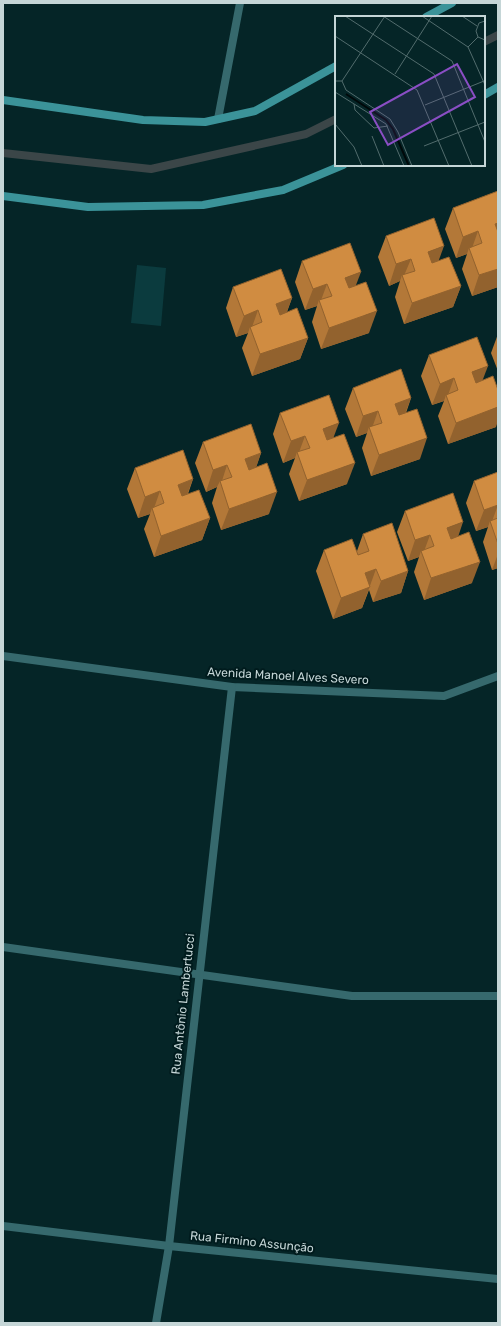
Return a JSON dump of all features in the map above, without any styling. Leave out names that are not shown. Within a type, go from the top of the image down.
[{"type":"street","points":[[218,119],[240,3]]},
{"type":"street","points":[[428,16],[452,3]]},
{"type":"street","points":[[3,100],[143,120],[205,122],[256,111],[335,67]]},
{"type":"street","points":[[485,94],[498,87]]},
{"type":"street","points":[[3,196],[88,207],[203,205],[283,190],[341,166]]},
{"type":"street","name":"Avenida Manoel Alves Severo","points":[[3,656],[232,686],[444,696],[498,676]]},
{"type":"street","name":"Rua Antônio Lambertucci","points":[[156,1323],[169,1246],[232,686]]},
{"type":"street","points":[[3,947],[352,996],[498,996]]},
{"type":"street","name":"Rua Firmino Assunção","points":[[3,1226],[169,1246],[498,1279]]},
{"type":"shaded area","points":[[137,265],[166,268],[161,326],[131,323]]},
{"type":"building","points":[[498,191],[498,223],[495,224],[498,232],[498,269],[479,275],[469,248],[482,243],[478,231],[463,237],[453,208]]},
{"type":"building","points":[[434,218],[444,246],[428,252],[432,263],[449,257],[461,286],[412,303],[402,275],[415,271],[411,259],[396,264],[386,236]]},
{"type":"building","points":[[350,243],[361,272],[345,278],[349,288],[366,282],[377,311],[329,328],[319,300],[332,296],[327,284],[313,289],[302,261]]},
{"type":"building","points":[[281,269],[292,298],[276,304],[280,315],[297,308],[308,338],[260,354],[250,327],[262,322],[258,310],[244,316],[233,287]]},
{"type":"building","points":[[477,337],[488,366],[472,372],[476,383],[493,376],[498,390],[498,407],[456,423],[446,395],[458,390],[454,378],[440,384],[429,355]]},
{"type":"building","points":[[401,369],[411,398],[395,404],[399,415],[417,409],[427,438],[379,455],[369,427],[382,423],[378,411],[363,416],[353,388]]},
{"type":"building","points":[[329,395],[339,423],[323,429],[327,440],[344,434],[355,463],[307,480],[297,452],[310,448],[305,436],[291,441],[280,413]]},
{"type":"building","points":[[251,424],[261,453],[245,459],[249,470],[267,463],[277,492],[229,509],[220,481],[232,477],[227,465],[213,470],[203,442]]},
{"type":"building","points":[[183,450],[193,479],[178,485],[182,496],[199,490],[210,518],[161,536],[152,508],[164,503],[160,491],[145,497],[135,468]]},
{"type":"building","points":[[498,472],[498,505],[484,510],[474,481]]},
{"type":"building","points":[[453,493],[463,522],[447,528],[451,539],[469,532],[480,562],[431,578],[421,551],[434,546],[430,535],[415,540],[405,511]]},
{"type":"building","points":[[498,518],[498,544],[490,521]]},
{"type":"building","points":[[392,523],[408,571],[381,581],[376,569],[365,573],[370,587],[341,598],[324,550],[352,539],[358,555],[369,551],[363,534]]},
{"type":"waterway","points":[[485,42],[498,35]]},
{"type":"waterway","points":[[3,153],[151,169],[306,134],[335,120]]}]
